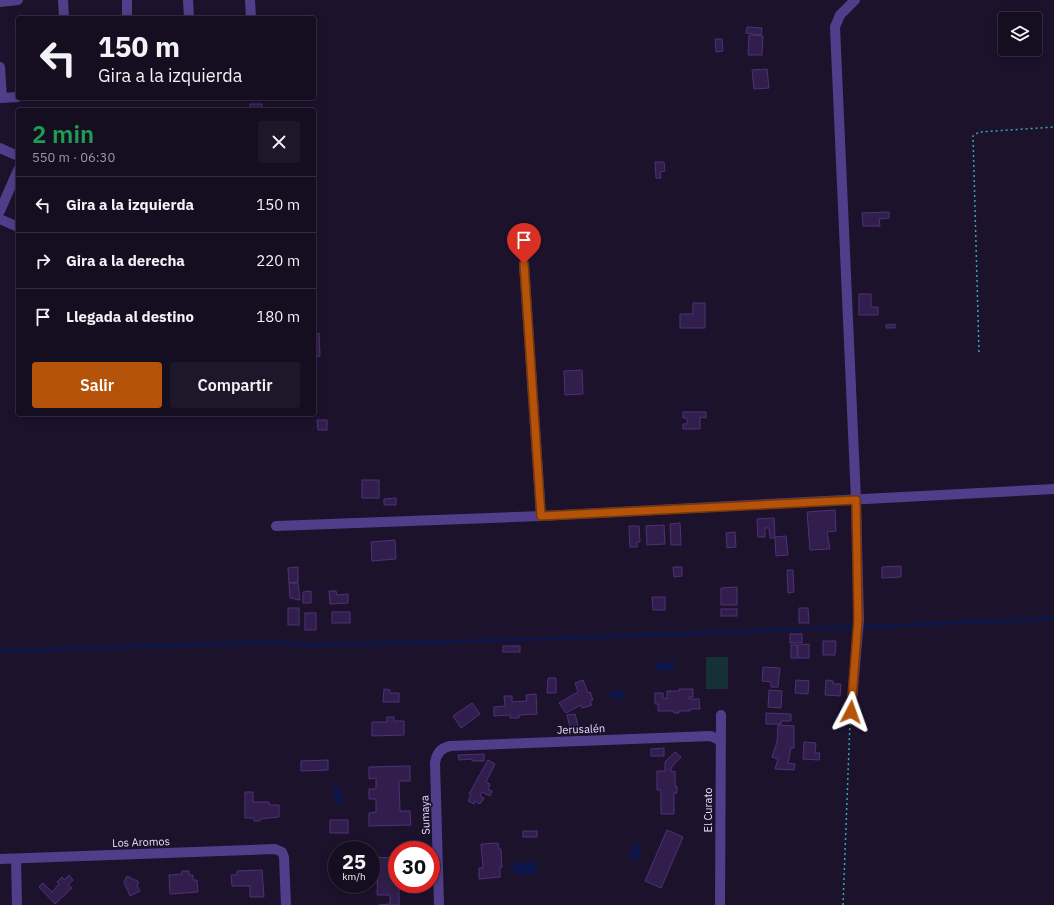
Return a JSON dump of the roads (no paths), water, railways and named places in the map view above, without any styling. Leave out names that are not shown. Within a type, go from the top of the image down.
[{"type":"street","points":[[0,2],[18,0]]},
{"type":"street","points":[[63,0],[64,16]]},
{"type":"street","points":[[127,0],[127,16]]},
{"type":"street","points":[[188,0],[189,16]]},
{"type":"street","points":[[250,0],[251,16]]},
{"type":"street","points":[[851,712],[858,620],[856,500],[835,27],[840,15],[854,0]]},
{"type":"street","points":[[0,67],[1,98],[16,97]]},
{"type":"street","points":[[0,148],[16,155]]},
{"type":"street","points":[[0,211],[16,175]]},
{"type":"street","points":[[0,219],[16,225]]},
{"type":"street","points":[[524,264],[541,516]]},
{"type":"street","points":[[276,526],[541,516],[1054,490]]},
{"type":"street","name":"El Curato","points":[[720,905],[721,715]]},
{"type":"street","name":"Jerusalén","points":[[441,750],[450,746],[711,736],[721,742]]},
{"type":"street","name":"Sumaya","points":[[439,905],[435,763],[441,750]]},
{"type":"street","name":"Los Aromos","points":[[0,859],[275,849],[282,852],[284,857],[286,905]]},
{"type":"street","points":[[16,859],[17,905]]},
{"type":"waterway","points":[[0,651],[275,642],[310,645],[544,639],[1054,618]]}]
